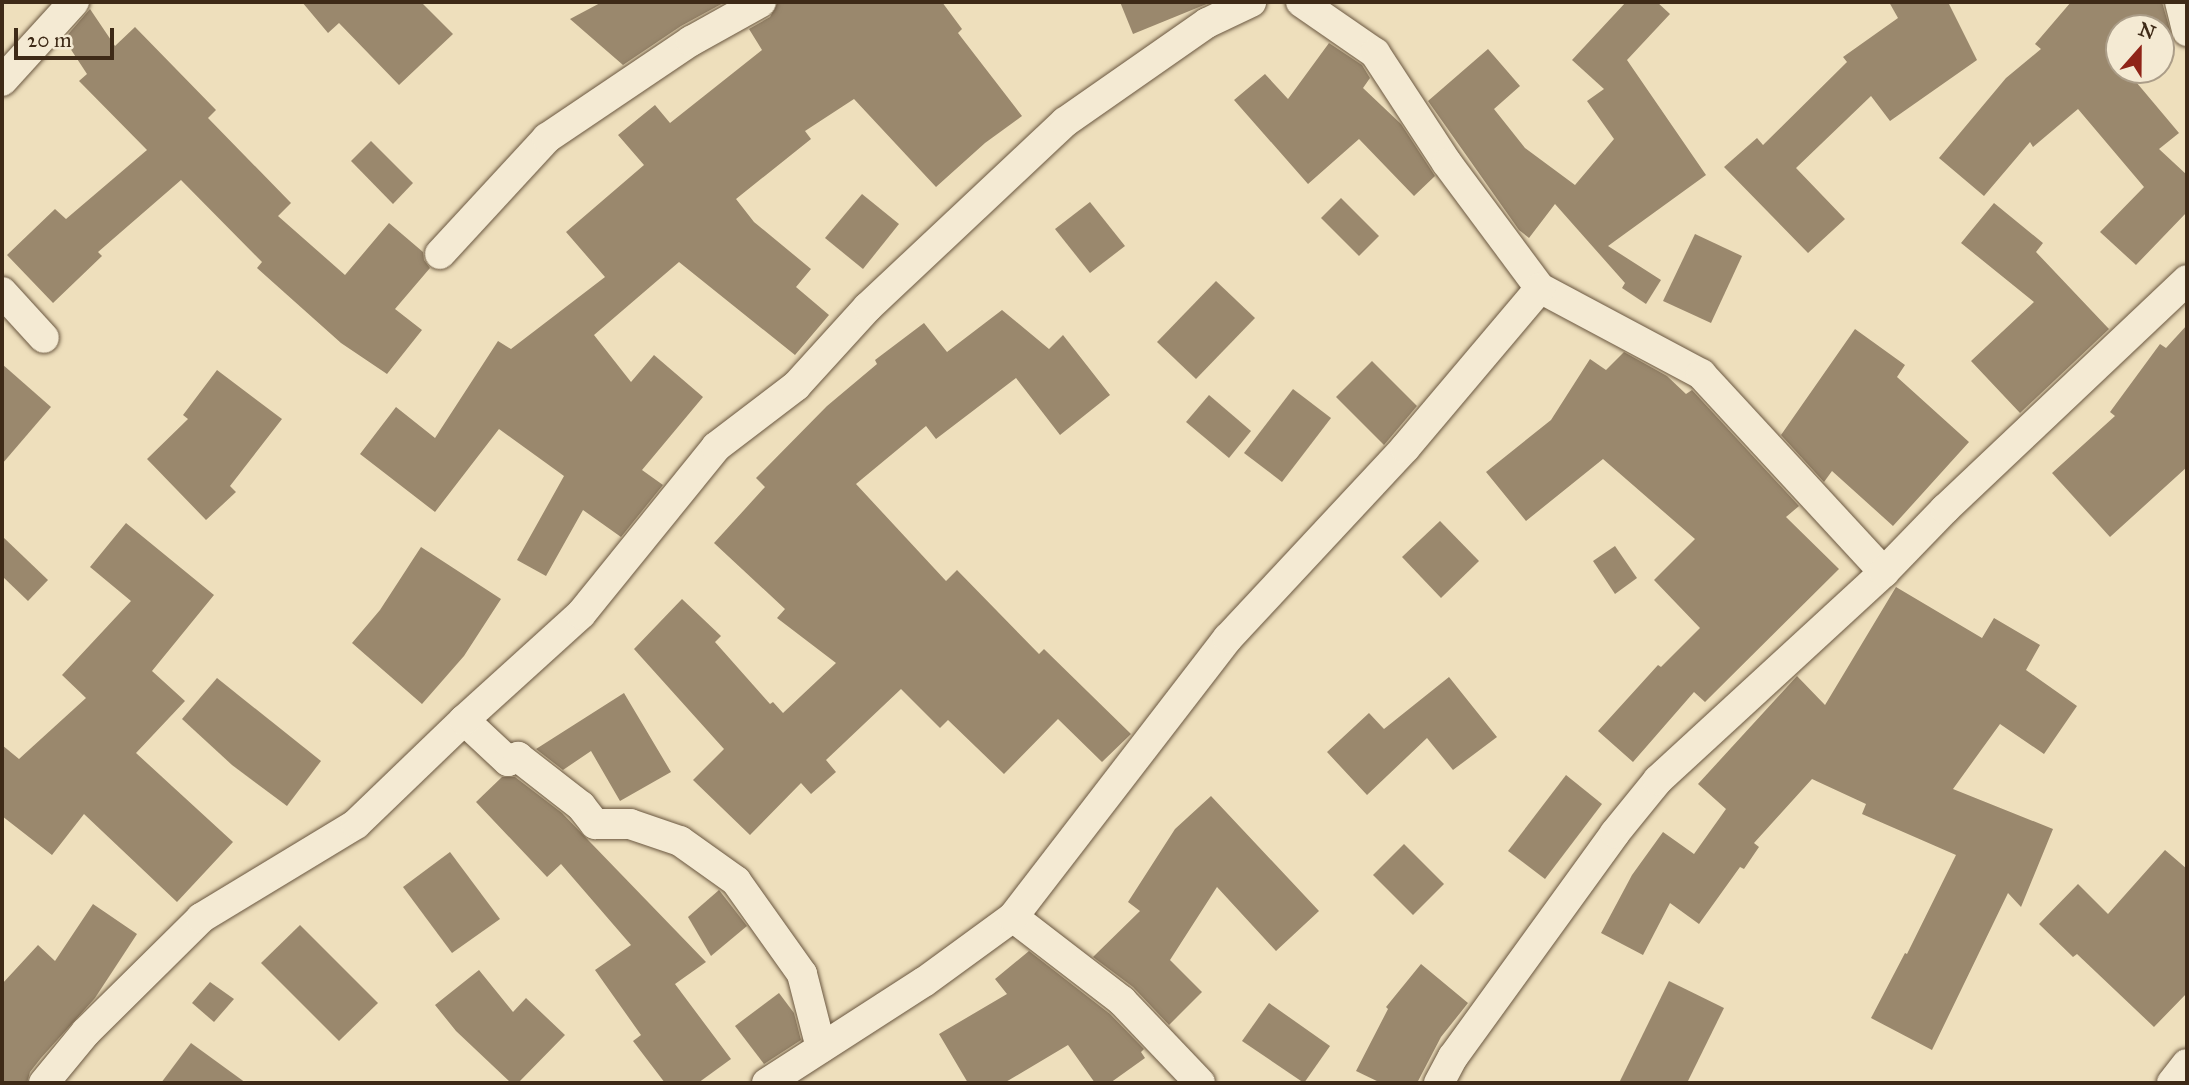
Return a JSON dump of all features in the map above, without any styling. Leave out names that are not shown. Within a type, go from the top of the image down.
[{"type":"street","points":[[2,81],[74,2]]},
{"type":"street","points":[[440,254],[547,138],[691,41],[761,2]]},
{"type":"street","points":[[44,1083],[86,1032],[201,918],[356,824],[464,720],[581,614],[716,447],[796,386],[868,307],[1055,131],[1207,23],[1251,2]]},
{"type":"street","points":[[1301,2],[1375,53],[1447,163],[1540,288],[1700,374],[1884,572]]},
{"type":"street","points":[[2180,2],[2187,31]]},
{"type":"street","points":[[1439,1083],[1461,1045],[1615,833],[1658,780],[1884,572],[1945,509],[2187,279]]},
{"type":"street","points":[[767,1083],[925,982],[1013,917],[1228,638],[1405,448],[1540,288]]},
{"type":"street","points":[[2,292],[44,338]]},
{"type":"street","points":[[464,720],[508,761],[518,757],[570,797],[595,824],[631,824],[680,841],[736,881],[802,974],[821,1048]]},
{"type":"street","points":[[1013,917],[1122,1001],[1200,1083]]},
{"type":"street","points":[[2172,1083],[2187,1064]]},
{"type":"building","points":[[302,2],[421,2],[453,34],[399,85],[339,23],[328,33]]},
{"type":"building","points":[[602,2],[725,2],[681,26],[623,65],[570,19]]},
{"type":"building","points":[[778,2],[942,2],[962,29],[958,33],[1022,116],[985,143],[936,187],[854,99],[805,131],[811,139],[736,199],[754,222],[811,269],[796,287],[829,315],[795,355],[679,262],[594,335],[631,382],[654,355],[703,397],[642,470],[663,485],[621,537],[583,510],[546,576],[517,560],[564,476],[499,429],[435,512],[360,454],[396,407],[435,438],[498,341],[511,349],[605,277],[566,232],[644,165],[618,135],[655,105],[670,123],[762,50],[749,29],[770,17]]},
{"type":"building","points":[[1120,2],[1209,2],[1209,3],[1133,34]]},
{"type":"building","points":[[1626,2],[1657,2],[1670,14],[1627,60],[1706,175],[1608,246],[1661,280],[1646,304],[1622,288],[1625,283],[1555,204],[1529,238],[1519,230],[1428,101],[1488,49],[1520,86],[1494,109],[1525,148],[1575,185],[1614,139],[1587,101],[1604,89],[1572,60]]},
{"type":"building","points":[[1889,2],[1948,2],[1977,60],[1890,121],[1871,96],[1796,168],[1845,219],[1808,253],[1724,167],[1757,138],[1763,145],[1847,62],[1843,57],[1898,18]]},
{"type":"building","points":[[2071,2],[2162,2],[2165,14],[2105,14],[2105,84],[2138,84],[2179,133],[2159,149],[2187,175],[2187,212],[2136,265],[2100,232],[2144,187],[2078,109],[2033,147],[2030,142],[1984,196],[1939,158],[2006,78],[2041,49],[2035,44]]},
{"type":"building","points":[[90,9],[115,46],[135,27],[216,110],[208,118],[291,203],[278,216],[345,275],[389,223],[423,252],[424,260],[430,268],[395,309],[422,330],[387,374],[341,343],[257,268],[262,262],[181,180],[98,252],[102,256],[53,303],[7,255],[55,209],[66,219],[147,150],[79,81],[87,74],[64,39]]},
{"type":"building","points":[[1329,43],[1362,65],[1370,78],[1363,88],[1401,124],[1435,176],[1414,196],[1359,139],[1308,184],[1234,100],[1265,74],[1288,99]]},
{"type":"building","points":[[371,141],[413,183],[393,204],[351,161]]},
{"type":"building","points":[[862,194],[899,224],[863,269],[825,238]]},
{"type":"building","points":[[1341,198],[1379,236],[1359,256],[1321,218]]},
{"type":"building","points":[[1090,202],[1125,246],[1090,273],[1055,229]]},
{"type":"building","points":[[1994,203],[2043,243],[2036,252],[2109,329],[2020,413],[1971,361],[2034,302],[1961,243]]},
{"type":"building","points":[[1695,234],[1742,256],[1711,323],[1663,301]]},
{"type":"building","points":[[1216,281],[1255,318],[1196,379],[1157,342]]},
{"type":"building","points":[[1002,310],[1049,349],[1063,335],[1110,395],[1060,435],[1016,378],[936,439],[926,426],[856,484],[946,581],[957,570],[1039,654],[1044,649],[1131,734],[1102,762],[1058,719],[1004,774],[948,720],[940,728],[901,689],[826,760],[836,772],[811,794],[801,783],[750,835],[693,780],[724,749],[634,649],[682,599],[721,636],[715,642],[770,704],[773,702],[783,713],[836,663],[777,618],[785,609],[714,543],[765,487],[756,478],[827,406],[877,364],[875,360],[924,323],[947,352]]},
{"type":"building","points":[[2187,325],[2187,467],[2110,537],[2052,473],[2115,416],[2110,412],[2160,344],[2166,348]]},
{"type":"building","points":[[1855,329],[1905,365],[1897,377],[1969,442],[1893,526],[1832,471],[1824,482],[1781,435]]},
{"type":"building","points":[[1624,352],[1667,376],[1686,394],[1692,390],[1799,506],[1786,517],[1839,569],[1705,702],[1694,692],[1633,762],[1598,731],[1658,665],[1661,667],[1700,628],[1654,580],[1695,539],[1603,459],[1526,521],[1486,472],[1551,420],[1590,359],[1606,370]]},
{"type":"building","points":[[1372,361],[1417,406],[1384,445],[1336,397]]},
{"type":"building","points":[[2,364],[51,407],[2,464]]},
{"type":"building","points":[[217,370],[282,419],[230,486],[236,492],[206,520],[147,459],[188,419],[183,415]]},
{"type":"building","points":[[1293,389],[1331,418],[1282,482],[1244,453]]},
{"type":"building","points":[[1209,395],[1251,431],[1229,458],[1186,422]]},
{"type":"building","points":[[1440,521],[1479,561],[1441,598],[1402,557]]},
{"type":"building","points":[[126,523],[214,595],[152,671],[185,701],[136,753],[233,842],[177,902],[84,814],[52,855],[2,816],[2,745],[19,759],[86,698],[62,675],[131,601],[90,567]]},
{"type":"building","points":[[2,536],[48,580],[28,601],[2,576]]},
{"type":"building","points":[[1615,546],[1637,578],[1615,594],[1593,561]]},
{"type":"building","points":[[421,547],[501,599],[464,656],[422,704],[352,643],[380,610]]},
{"type":"building","points":[[1896,587],[1982,638],[1994,618],[2040,645],[2026,670],[2077,706],[2044,754],[2000,724],[1953,789],[2053,829],[2021,907],[2008,893],[1932,1050],[1871,1018],[1905,953],[1907,954],[1956,855],[1862,814],[1866,804],[1812,779],[1754,843],[1759,847],[1744,869],[1740,867],[1699,924],[1670,903],[1643,955],[1601,933],[1632,875],[1663,832],[1694,854],[1726,809],[1698,784],[1797,676],[1825,705]]},
{"type":"building","points":[[1449,677],[1497,737],[1453,770],[1427,738],[1367,795],[1327,752],[1369,713],[1384,729]]},
{"type":"building","points":[[217,678],[321,761],[287,806],[232,765],[182,719]]},
{"type":"building","points":[[624,693],[671,772],[620,801],[591,751],[563,770],[536,749]]},
{"type":"building","points":[[1566,775],[1602,804],[1545,879],[1508,851]]},
{"type":"building","points":[[502,777],[515,777],[562,813],[706,962],[675,984],[731,1059],[698,1083],[665,1083],[633,1041],[641,1035],[595,970],[631,945],[561,864],[547,877],[476,802]]},
{"type":"building","points":[[1211,796],[1319,911],[1276,951],[1217,887],[1170,960],[1202,992],[1169,1025],[1133,987],[1093,957],[1140,911],[1128,902],[1175,829]]},
{"type":"building","points":[[1404,844],[1444,884],[1413,915],[1373,875]]},
{"type":"building","points":[[2165,850],[2187,869],[2187,993],[2154,1027],[2077,954],[2073,957],[2039,924],[2078,884],[2108,914]]},
{"type":"building","points":[[450,852],[500,919],[452,953],[403,887]]},
{"type":"building","points":[[719,890],[747,926],[711,956],[688,917]]},
{"type":"building","points":[[93,904],[137,934],[95,998],[41,1058],[30,1072],[27,1083],[2,1083],[2,984],[38,945],[55,961]]},
{"type":"building","points":[[300,925],[378,1003],[339,1041],[261,963]]},
{"type":"building","points":[[1029,951],[1110,1014],[1144,1049],[1141,1052],[1145,1058],[1110,1083],[1095,1083],[1068,1045],[1004,1083],[968,1083],[939,1034],[1007,994],[995,979]]},
{"type":"building","points":[[1421,964],[1468,1003],[1441,1037],[1417,1083],[1381,1083],[1356,1071],[1388,1009],[1386,1007]]},
{"type":"building","points":[[479,970],[513,1012],[526,998],[565,1035],[518,1083],[511,1083],[456,1031],[435,1005]]},
{"type":"building","points":[[1669,981],[1724,1008],[1687,1083],[1619,1083]]},
{"type":"building","points":[[210,982],[234,999],[214,1022],[192,1003]]},
{"type":"building","points":[[779,993],[794,1013],[801,1040],[764,1064],[735,1026]]},
{"type":"building","points":[[1269,1003],[1330,1046],[1304,1083],[1242,1041]]},
{"type":"building","points":[[191,1043],[246,1083],[161,1083]]}]
